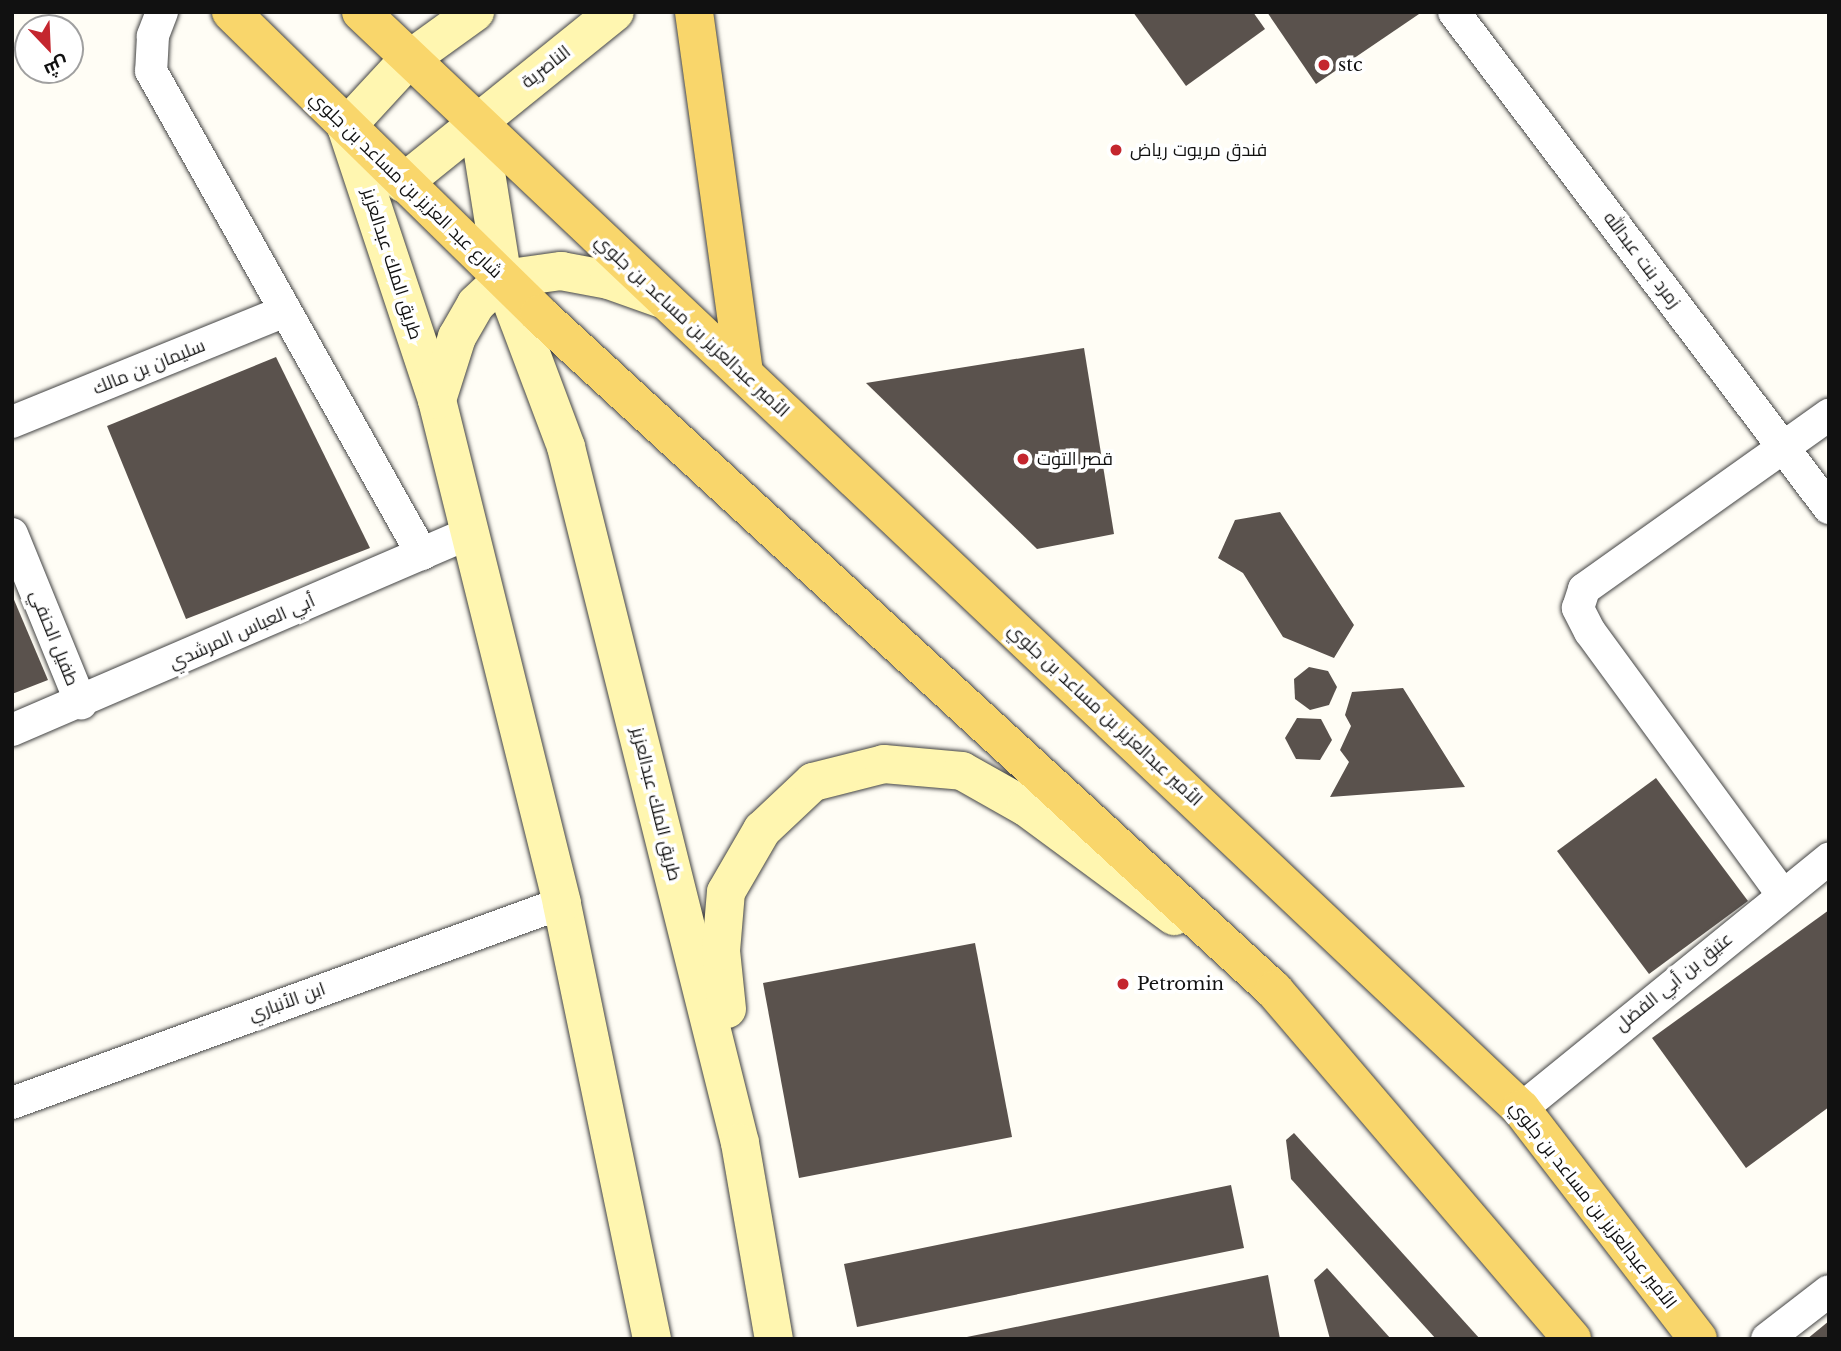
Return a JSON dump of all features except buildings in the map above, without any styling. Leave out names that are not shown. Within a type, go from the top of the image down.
[{"type":"main road","name":"شارع عبد العزيز بن مساعد بن جلوي","points":[[231,12],[583,356],[1274,990]]},
{"type":"main road","points":[[361,12],[407,61],[478,122]]},
{"type":"main road","points":[[346,127],[407,61],[475,12]]},
{"type":"main road","name":"الناصرية","points":[[403,183],[615,12]]},
{"type":"main road","points":[[694,12],[744,374]]},
{"type":"main road","name":"طريق الملك عبدالعزيز","points":[[478,122],[503,279],[566,447],[740,1143],[774,1339]]},
{"type":"main road","name":"الأمير عبدالعزيز بن مساعد بن جلوي","points":[[478,122],[1521,1109],[1698,1339]]},
{"type":"main road","name":"طريق الملك عبدالعزيز","points":[[346,127],[437,400],[471,532],[562,903],[652,1339]]},
{"type":"main road","points":[[437,400],[457,337],[476,304],[503,279],[561,271],[609,280],[664,300]]},
{"type":"main road","points":[[740,1143],[721,951],[726,892],[762,830],[813,782],[884,764],[961,771],[1026,807],[1274,990],[1572,1339]]},
{"type":"street","points":[[162,12],[153,36],[151,71],[422,554]]},
{"type":"street","name":"زمرد بنت عبدالله","points":[[1454,12],[1829,508]]},
{"type":"street","name":"سليمان بن مالك","points":[[12,422],[285,311]]},
{"type":"street","points":[[1782,894],[1590,632],[1578,608],[1584,589],[1829,415]]},
{"type":"street","name":"أبي العباس المرشدي","points":[[12,730],[81,703],[471,532]]},
{"type":"street","name":"طفيل الحنفي","points":[[12,534],[81,703]]},
{"type":"street","name":"عتيق بن أبي الفضل","points":[[1521,1109],[1782,894],[1829,859]]},
{"type":"street","name":"ابن الأنباري","points":[[15,1093],[562,903]]},
{"type":"street","points":[[1767,1339],[1829,1292]]},
{"type":"place","name":"stc","points":[[1324,65]]},
{"type":"place","name":"فندق مريوت رياض","points":[[1116,150]]},
{"type":"place","name":"قصر التوت","points":[[1023,459]]},
{"type":"place","name":"Petromin","points":[[1123,984]]}]
